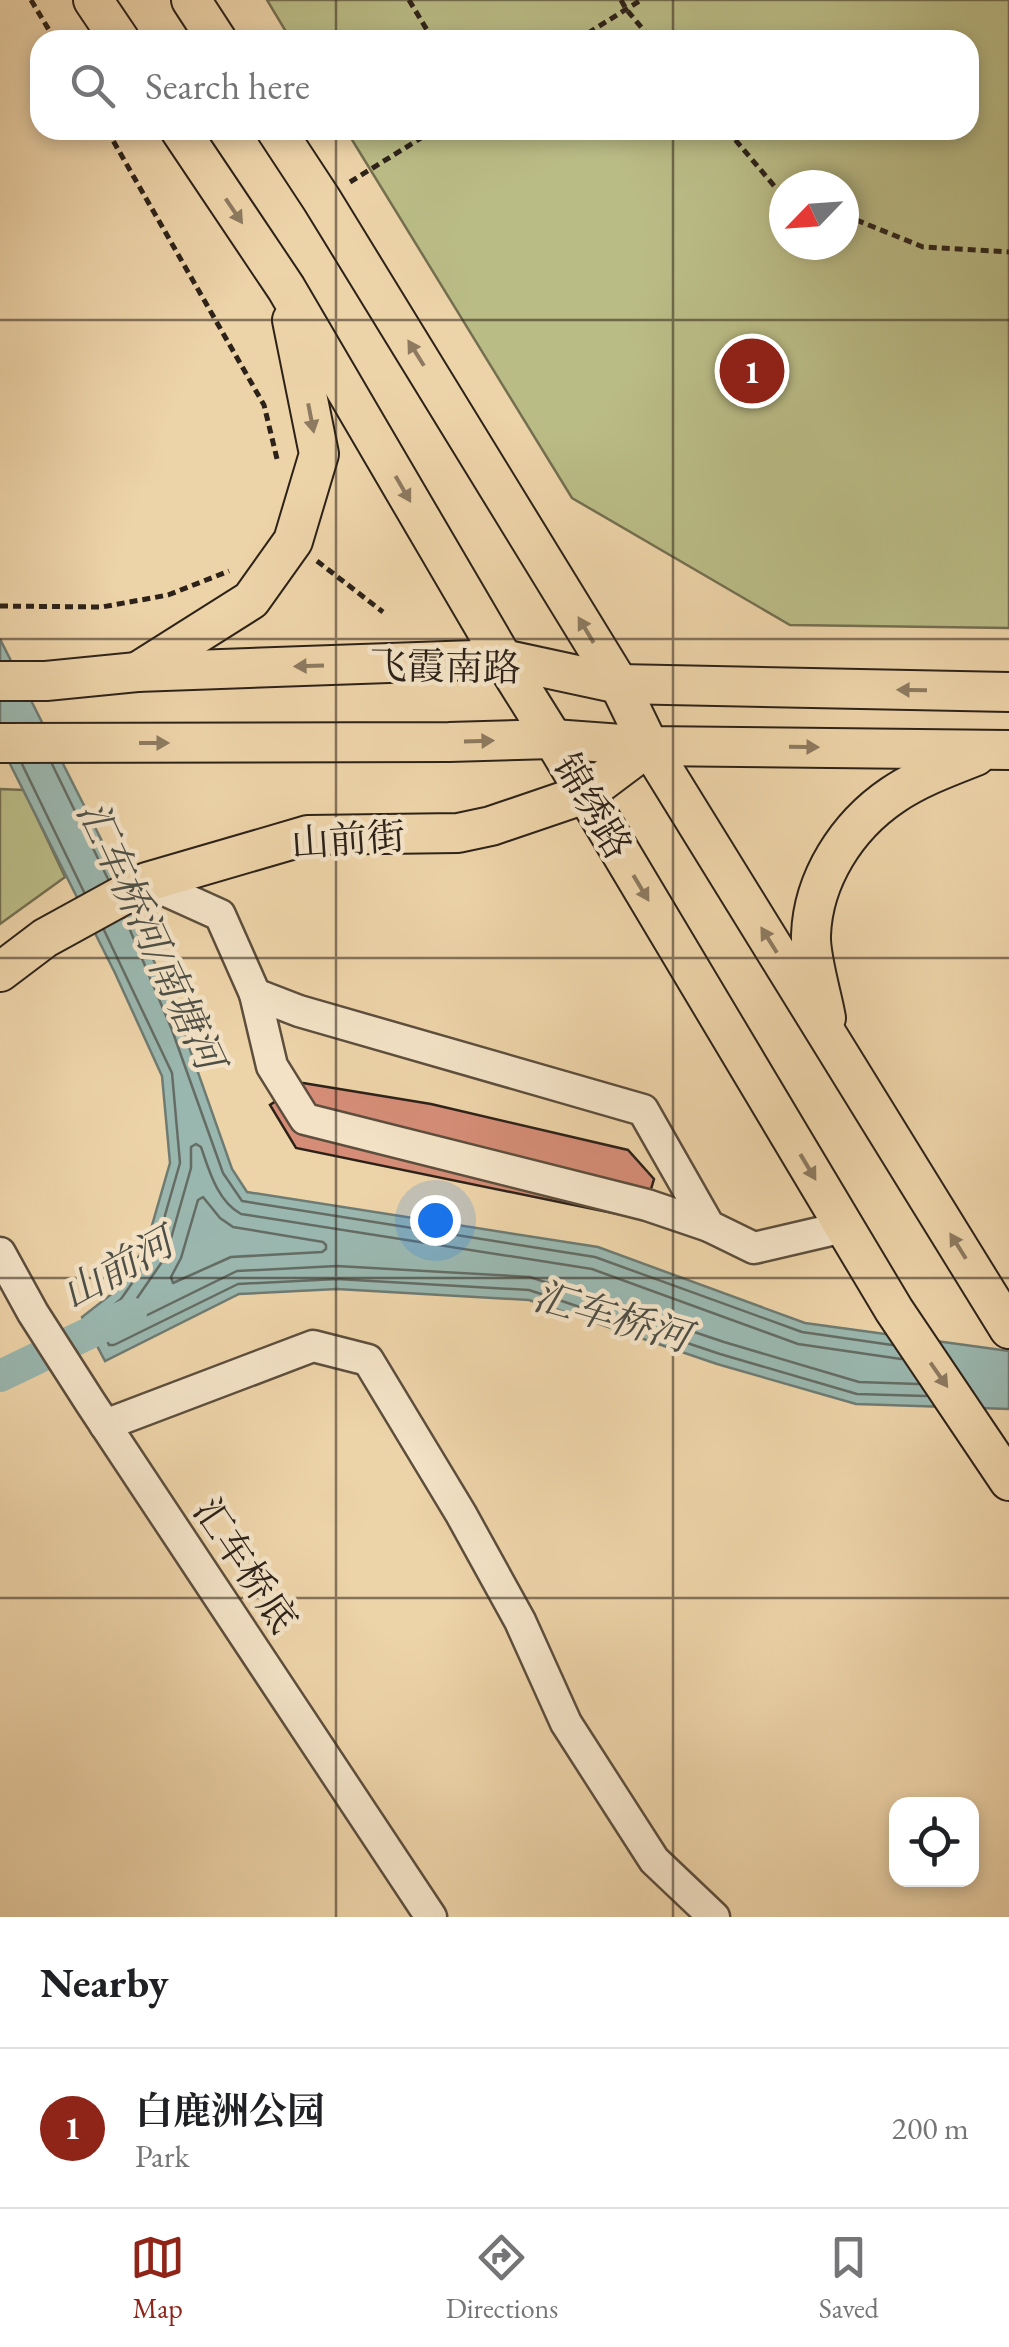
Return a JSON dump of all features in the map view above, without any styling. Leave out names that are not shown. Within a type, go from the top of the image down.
[{"type":"main road","points":[[93,0],[113,30]]},
{"type":"main road","points":[[191,0],[210,30]]},
{"type":"main road","name":"锦绣路","points":[[187,140],[286,288],[503,660],[894,1310],[1009,1481]]},
{"type":"main road","points":[[283,140],[619,684],[649,746],[1009,1329]]},
{"type":"main road","points":[[137,672],[251,600],[293,541],[319,454],[286,288]]},
{"type":"main road","name":"飞霞南路","points":[[0,680],[503,660],[619,684],[1009,692]]},
{"type":"main road","name":"飞霞南路","points":[[0,744],[553,739],[649,746],[1001,750]]},
{"type":"main road","name":"山前街","points":[[0,972],[50,935],[147,882],[308,835],[458,833],[491,826],[585,794],[649,746]]},
{"type":"main road","points":[[831,1040],[810,938],[816,901],[832,859],[864,818],[893,795],[930,774],[1001,750]]},
{"type":"main road","name":"山前街","points":[[0,938],[50,935]]},
{"type":"street","points":[[147,882],[220,915],[255,994],[272,1066],[305,1119],[647,1205],[710,1226],[754,1248],[844,1227]]},
{"type":"street","points":[[255,994],[299,1011],[643,1110],[710,1226]]},
{"type":"street","name":"汇车桥底","points":[[0,1253],[33,1313],[431,1917]]},
{"type":"street","points":[[98,1413],[313,1346],[368,1360],[520,1621],[566,1724],[654,1860],[714,1917]]},
{"type":"path","points":[[31,0],[48,30]]},
{"type":"path","points":[[409,0],[427,30]]},
{"type":"path","points":[[622,0],[644,30]]},
{"type":"path","points":[[593,30],[641,0]]},
{"type":"path","points":[[114,140],[264,405],[279,460],[277,476]]},
{"type":"path","points":[[322,200],[418,140]]},
{"type":"path","points":[[736,140],[769,180]]},
{"type":"path","points":[[859,221],[923,247],[1009,252]]},
{"type":"path","points":[[293,541],[383,612]]},
{"type":"path","points":[[0,606],[102,607],[168,595],[231,570]]},
{"type":"green space","points":[[267,0],[1009,0],[1009,628],[790,625],[572,498],[352,140],[979,140],[979,30],[285,30]]},
{"type":"green space","points":[[0,789],[24,790],[65,877],[0,924]]},
{"type":"water","name":"汇车桥河","points":[[0,639],[107,851],[182,1027],[232,1169],[247,1192],[598,1247],[805,1323],[1009,1351],[1009,1409],[856,1404],[717,1364],[529,1300],[337,1289],[239,1294],[105,1361],[82,1317],[113,1293],[146,1246],[170,1163],[162,1076],[0,744]]},
{"type":"building","points":[[303,1083],[431,1104],[628,1150],[654,1179],[642,1219],[296,1148],[270,1105]]},
{"type":"waterway","name":"山前河","points":[[0,1376],[131,1313]]},
{"type":"place","name":"白鹿洲公园","points":[[752,371]]},
{"type":"water label","name":"汇车桥河/南塘河","points":[[151,935]]}]
